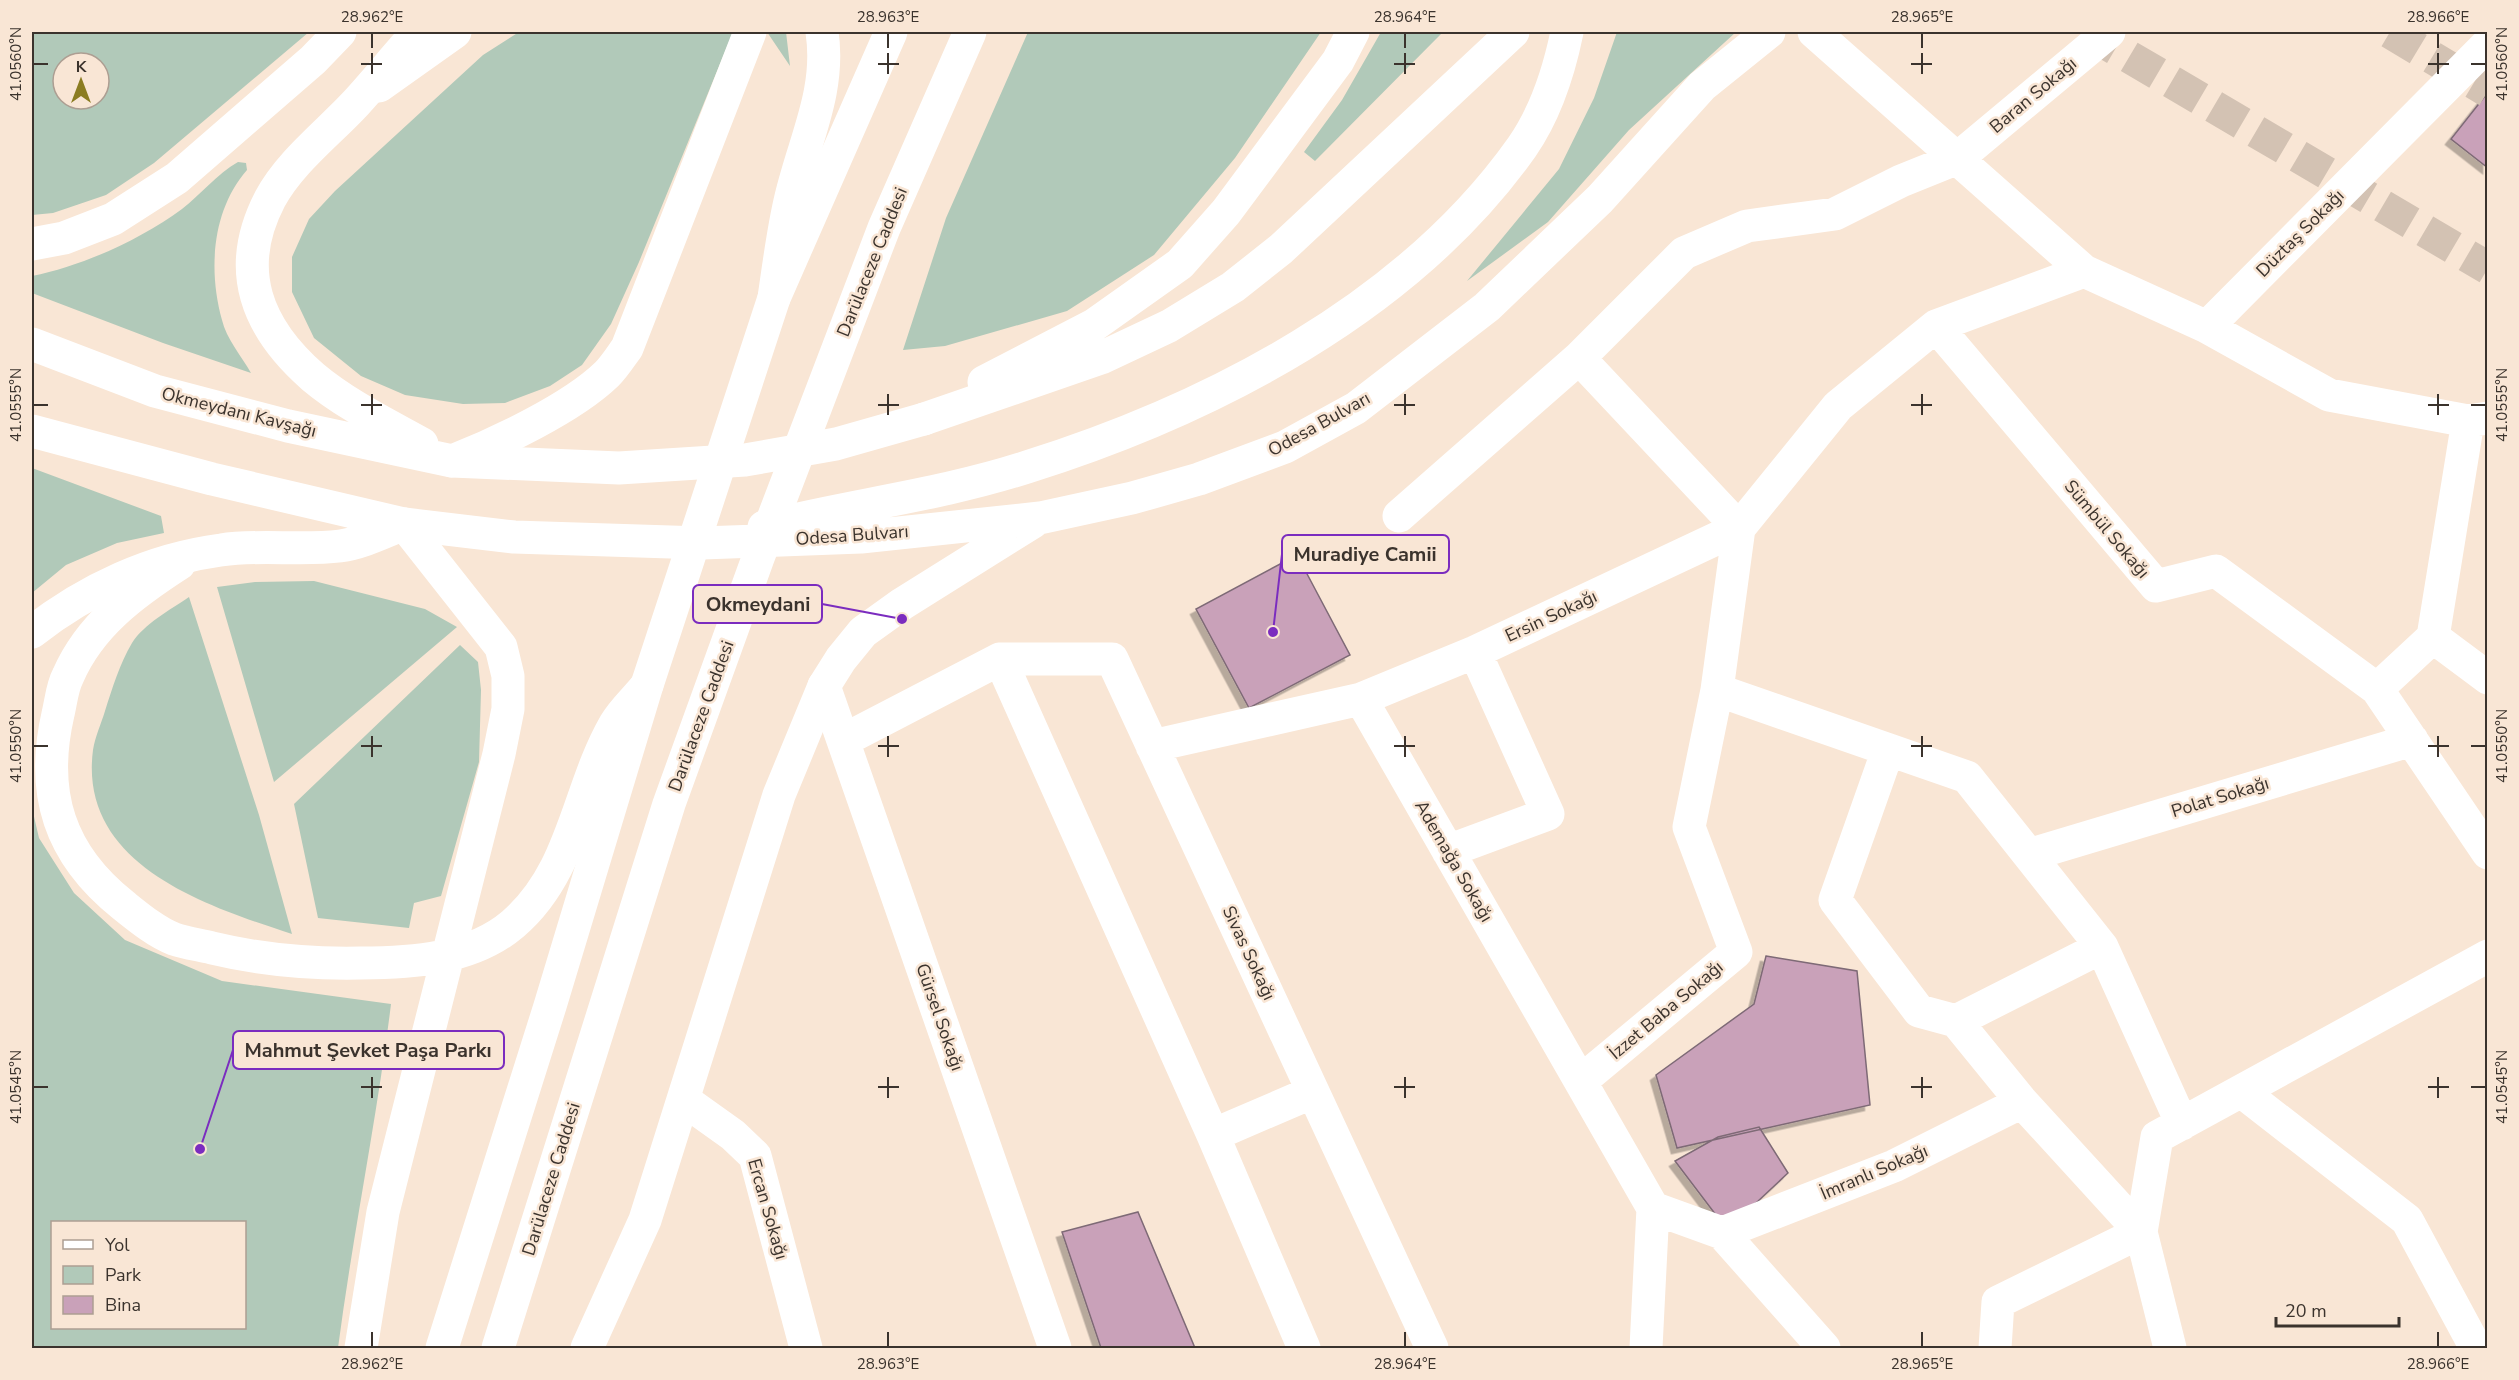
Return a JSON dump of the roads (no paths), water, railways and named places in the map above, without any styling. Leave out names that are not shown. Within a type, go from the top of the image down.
[{"type":"main road","points":[[32,244],[64,238],[113,219],[177,178],[304,68],[340,32]]},
{"type":"main road","points":[[418,32],[356,103],[296,165],[270,200],[254,251],[252,281],[261,314],[284,349],[315,378],[374,417],[452,461],[502,438],[575,397],[607,374],[627,348],[750,32]]},
{"type":"main road","points":[[356,103],[454,32]]},
{"type":"main road","points":[[774,298],[791,197],[823,88],[825,48],[822,32]]},
{"type":"main road","points":[[444,1340],[550,1006],[647,686],[774,298],[891,32]]},
{"type":"main road","name":"Darülaceze Caddesi","points":[[498,1348],[669,804],[741,602],[884,228],[970,32]]},
{"type":"main road","points":[[924,419],[995,376],[1094,325],[1180,264],[1226,212],[1338,61],[1353,32]]},
{"type":"main road","points":[[924,419],[1101,358],[1169,326],[1233,288],[1281,249],[1513,32]]},
{"type":"main road","points":[[32,431],[212,479],[404,524],[514,537],[702,543],[810,515],[926,494],[1026,468],[1125,431],[1218,390],[1299,348],[1375,296],[1449,231],[1480,199],[1523,146],[1550,92],[1567,32]]},
{"type":"main road","name":"Odesa Bulvarı","points":[[702,543],[861,537],[1040,518],[1132,498],[1199,479],[1285,447],[1356,408],[1487,307],[1600,199],[1701,86],[1769,32]]},
{"type":"main road","points":[[1814,32],[2084,271],[2207,327],[2329,395],[2478,419],[2433,637],[2377,689],[2487,853]]},
{"type":"main road","name":"Baran Sokağı","points":[[1399,516],[1579,358],[1684,253],[1747,226],[1835,214],[1902,181],[1958,159],[2109,32]]},
{"type":"main road","name":"Düztaş Sokağı","points":[[2207,327],[2487,44]]},
{"type":"main road","points":[[2084,271],[1936,326],[1838,406],[1739,528],[1717,690],[1967,777],[2102,947],[2182,1124]]},
{"type":"main road","name":"Sümbül Sokağı","points":[[1936,326],[2156,586],[2216,571],[2377,689]]},
{"type":"main road","name":"Okmeydanı Kavşağı","points":[[32,345],[155,391],[288,426],[452,461],[619,468],[745,460],[836,444],[924,419]]},
{"type":"main road","points":[[1579,358],[1739,528]]},
{"type":"main road","points":[[587,1348],[645,1220],[779,795],[824,686],[841,659],[863,632],[902,603],[1040,518]]},
{"type":"main road","points":[[32,632],[50,617],[122,577],[156,564],[221,550],[341,546],[404,524]]},
{"type":"main road","points":[[361,1348],[383,1212],[499,754],[508,709],[508,676],[501,646],[404,524]]},
{"type":"main road","name":"Ersin Sokağı","points":[[1361,699],[1475,652],[1739,528]]},
{"type":"main road","points":[[188,558],[137,591],[110,615],[85,646],[67,677],[54,730],[50,772],[54,806],[63,830],[79,860],[102,889],[134,914],[173,939],[288,963],[368,963],[420,960],[480,946],[512,925],[536,900],[554,874],[568,844],[594,768],[616,722],[647,686]]},
{"type":"main road","points":[[2433,637],[2487,678]]},
{"type":"main road","points":[[1448,851],[1548,814],[1475,652]]},
{"type":"main road","points":[[844,740],[1000,660],[1213,1135],[1304,1348]]},
{"type":"main road","name":"Sivas Sokağı","points":[[1000,660],[1112,660],[1432,1348]]},
{"type":"main road","name":"Gürsel Sokağı","points":[[824,686],[1055,1348]]},
{"type":"main road","name":"İzzet Baba Sokağı","points":[[1581,1081],[1736,952],[1689,827],[1717,690]]},
{"type":"main road","points":[[1152,746],[1361,699]]},
{"type":"main road","name":"Ademağa Sokağı","points":[[1361,699],[1653,1208]]},
{"type":"main road","name":"Polat Sokağı","points":[[2029,855],[2412,740]]},
{"type":"main road","points":[[1888,750],[1835,900],[1919,1011],[1956,1021],[2022,1102],[2141,1232]]},
{"type":"main road","points":[[1956,1021],[2102,947]]},
{"type":"main road","points":[[2169,1348],[2141,1232],[2157,1137],[2487,956]]},
{"type":"main road","points":[[2241,1091],[2407,1220],[2476,1348]]},
{"type":"main road","points":[[1213,1135],[1313,1092]]},
{"type":"main road","name":"Ercan Sokağı","points":[[684,1100],[733,1135],[756,1156],[806,1348]]},
{"type":"main road","name":"İmranlı Sokağı","points":[[1722,1233],[1894,1166],[2022,1102]]},
{"type":"main road","points":[[1646,1348],[1653,1208],[1722,1233],[1824,1348]]},
{"type":"main road","points":[[1995,1348],[1998,1302],[2141,1232]]},
{"type":"tunnel","points":[[2087,32],[2488,268]]},
{"type":"tunnel","points":[[2390,32],[2488,91]]},
{"type":"place","name":"Okmeydani","points":[[902,619]]},
{"type":"place","name":"Muradiye Camii","points":[[1273,632]]},
{"type":"place","name":"Mahmut Şevket Paşa Parkı","points":[[200,1149]]}]
